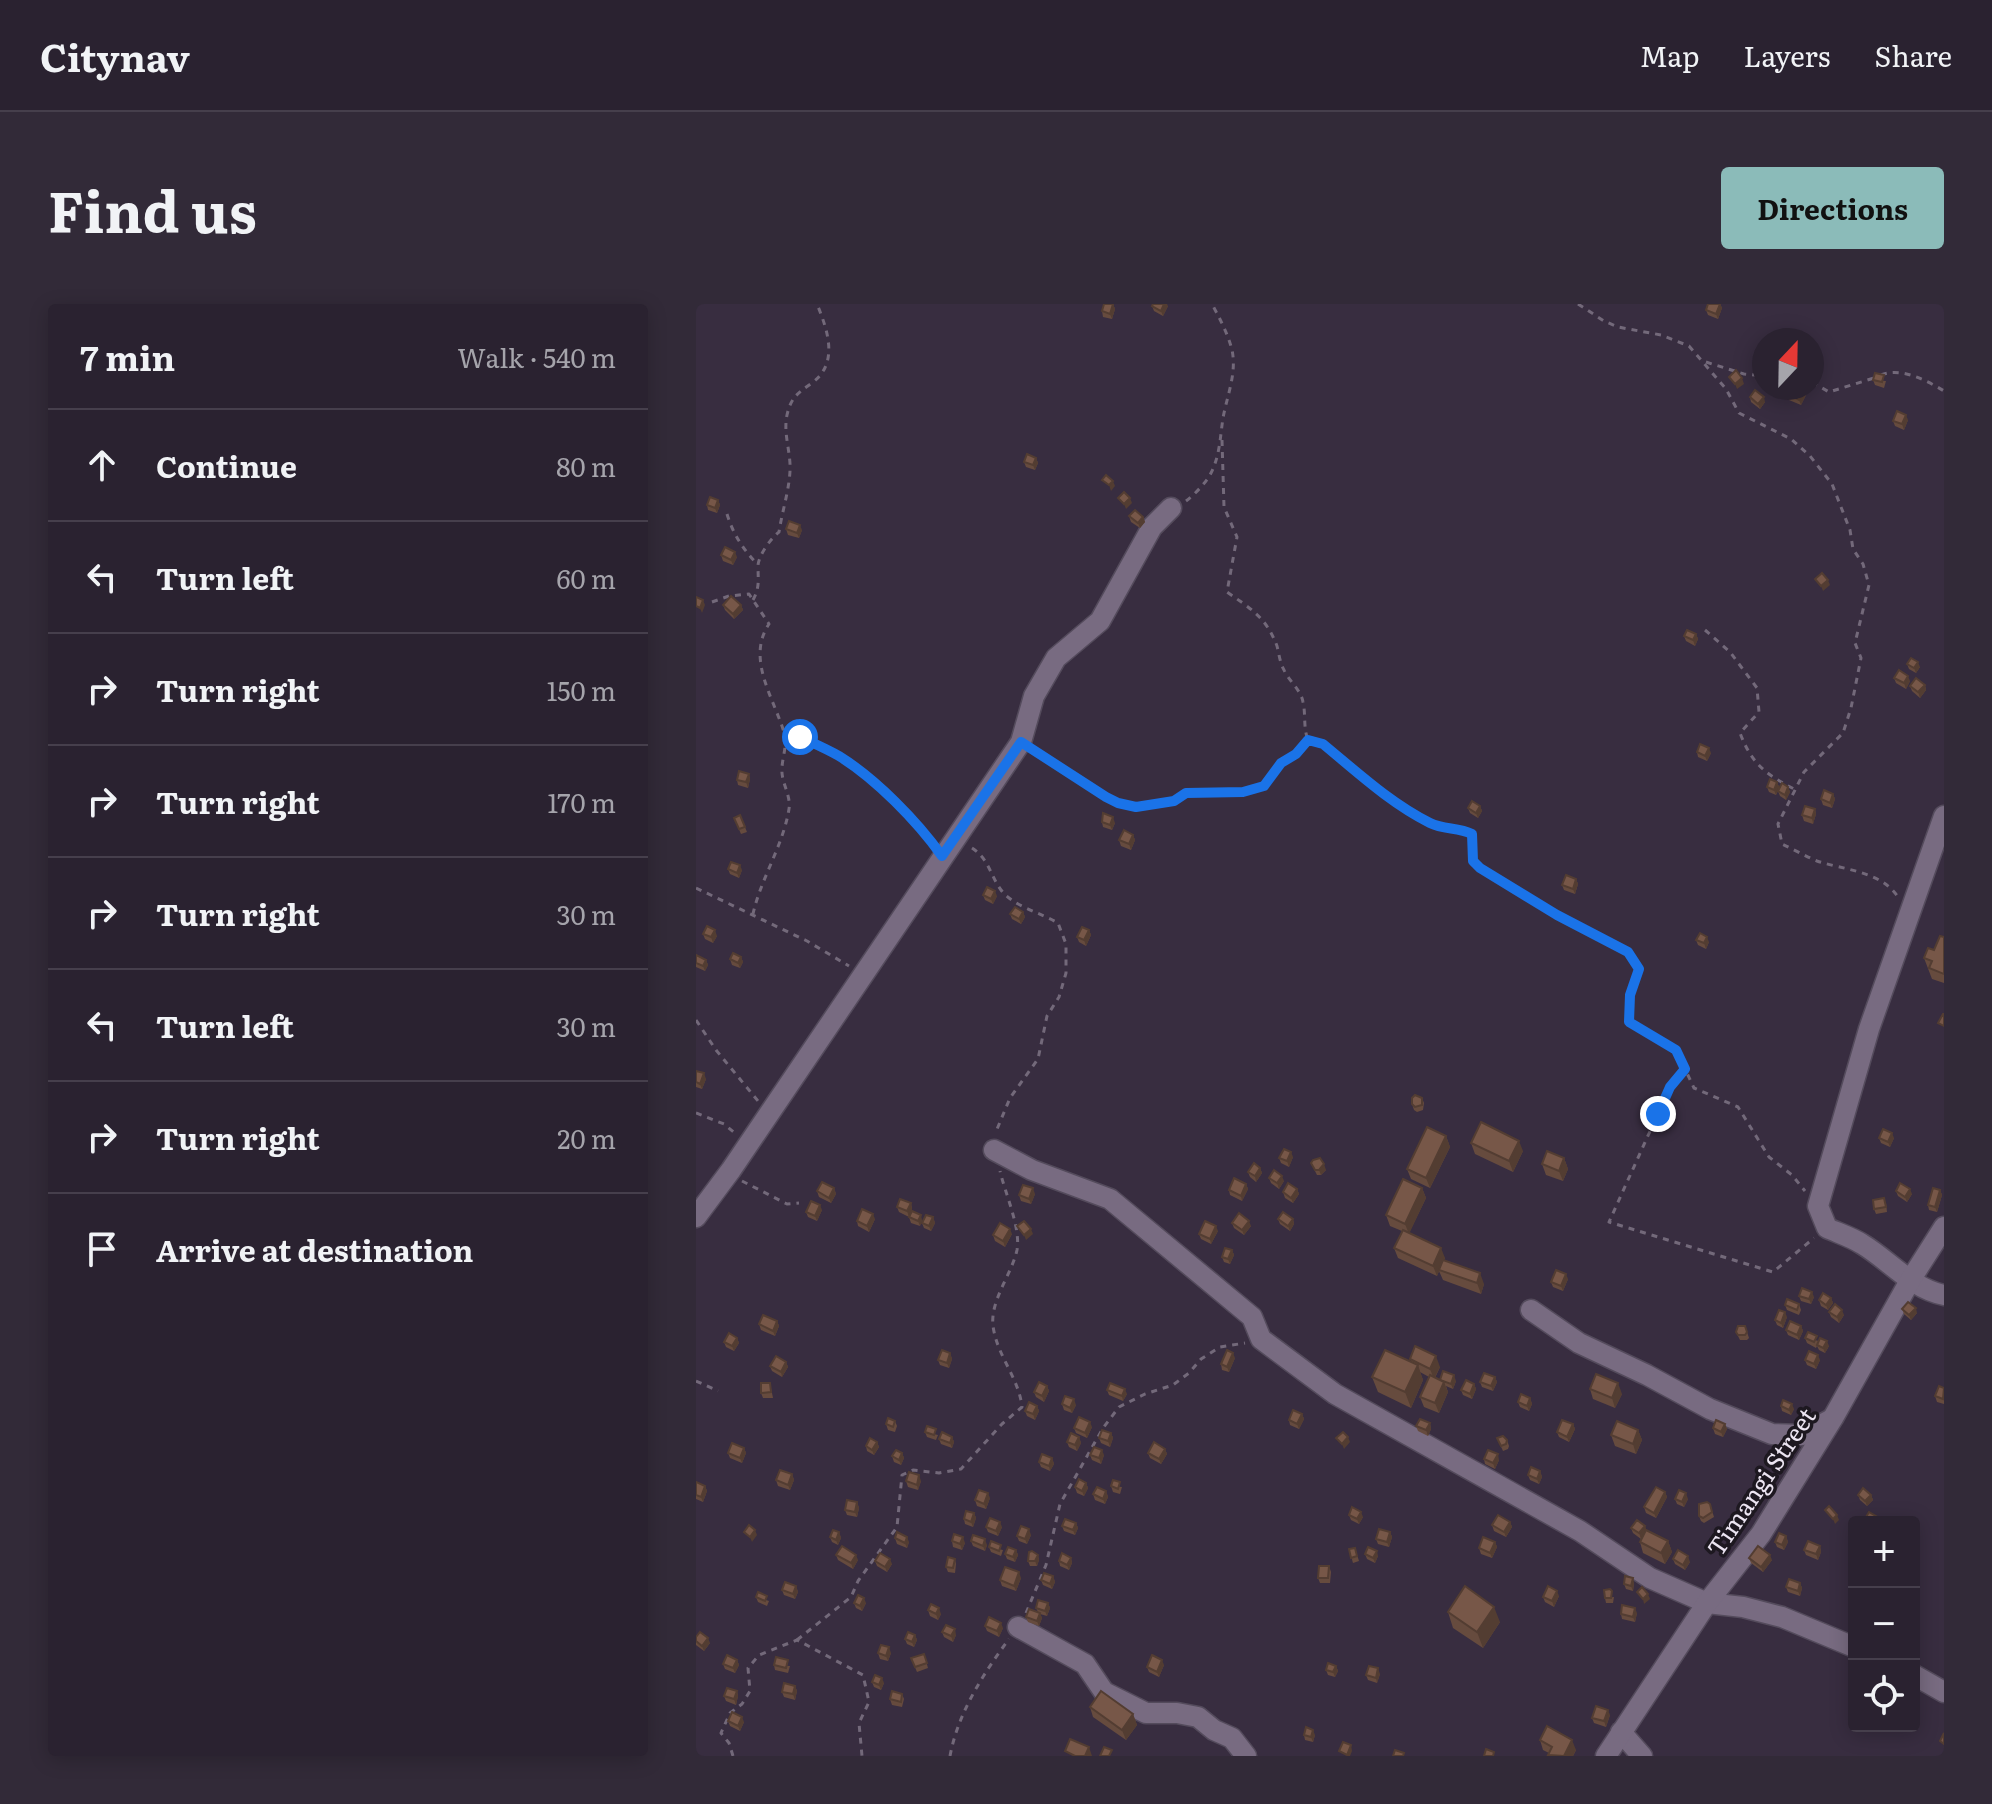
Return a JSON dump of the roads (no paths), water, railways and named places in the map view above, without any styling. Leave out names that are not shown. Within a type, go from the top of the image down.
[{"type":"street","points":[[696,1217],[1021,742],[1034,696],[1056,658],[1100,621],[1152,527],[1171,508]]},
{"type":"street","points":[[1944,816],[1869,1029],[1818,1206],[1827,1228],[1861,1243],[1911,1279],[1944,1295]]},
{"type":"street","points":[[994,1150],[1032,1170],[1110,1199],[1252,1317],[1261,1339],[1335,1394],[1580,1531],[1650,1578],[1707,1603],[1743,1607],[1782,1617],[1848,1644]]},
{"type":"street","name":"Timangi Street","points":[[1606,1756],[1707,1603],[1761,1534],[1833,1418],[1911,1279],[1944,1227]]},
{"type":"street","points":[[1531,1310],[1579,1343],[1710,1409],[1772,1434],[1802,1435],[1833,1418]]},
{"type":"street","points":[[1018,1627],[1085,1664],[1104,1692],[1146,1713],[1198,1717],[1214,1730],[1232,1738],[1246,1756]]},
{"type":"street","points":[[1920,1678],[1944,1692]]},
{"type":"street","points":[[1621,1732],[1642,1756]]}]
